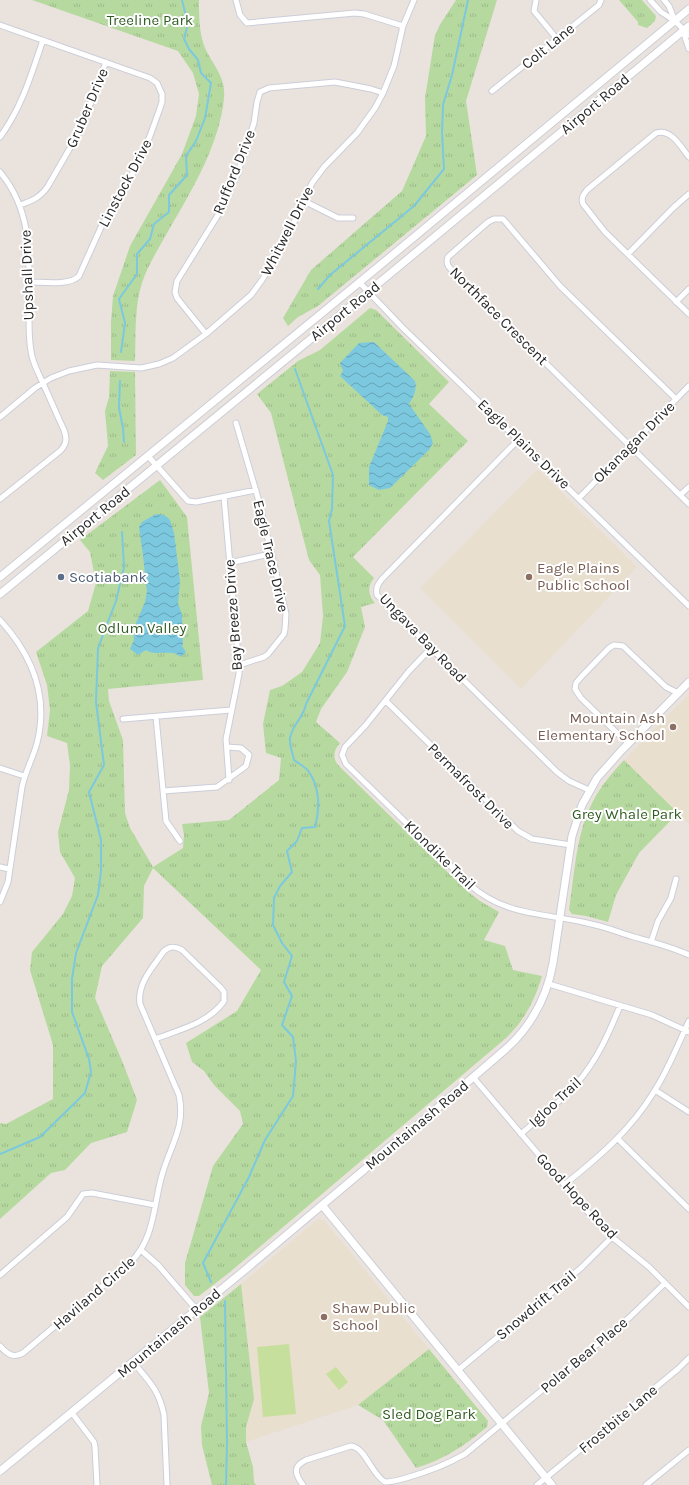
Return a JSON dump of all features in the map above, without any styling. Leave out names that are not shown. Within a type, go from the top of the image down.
[{"type":"main road","name":"Airport Road","points":[[0,577],[689,9]]},
{"type":"main road","name":"Airport Road","points":[[0,594],[687,30]]},
{"type":"main road","name":"Mountainash Road","points":[[1,1468],[72,1413],[246,1269],[473,1078],[522,1034],[535,1014],[548,984],[576,821],[589,790],[602,772],[689,682]]},
{"type":"main road","points":[[322,1205],[552,1485]]},
{"type":"street","points":[[236,0],[240,15],[247,23],[355,13],[364,14],[403,26]]},
{"type":"street","name":"Whitwell Drive","points":[[0,416],[43,383],[58,375],[88,366],[97,365],[141,368],[159,364],[179,354],[206,334],[255,291],[284,244],[312,183],[364,124],[383,93],[394,66],[403,26],[414,0]]},
{"type":"street","points":[[536,0],[534,7],[536,14],[557,39]]},
{"type":"street","name":"Colt Lane","points":[[492,91],[599,5],[601,0]]},
{"type":"street","points":[[650,0],[661,12],[687,30],[689,49]]},
{"type":"street","points":[[664,0],[669,6],[675,21]]},
{"type":"street","name":"Linstock Drive","points":[[0,25],[154,80],[162,94],[162,102],[159,111],[138,163],[102,225],[79,276],[72,281],[67,282],[29,282]]},
{"type":"street","points":[[0,137],[11,121],[23,98],[43,40]]},
{"type":"street","name":"Gruber Drive","points":[[20,205],[38,197],[48,186],[81,129],[106,62]]},
{"type":"street","name":"Rufford Drive","points":[[206,334],[177,298],[175,287],[185,267],[218,215],[231,187],[249,140],[260,92],[269,88],[335,82],[371,89],[383,93]]},
{"type":"street","points":[[689,157],[669,134],[664,131],[660,131],[652,136],[583,195],[582,200],[605,232],[689,314]]},
{"type":"street","name":"Upshall Drive","points":[[0,172],[11,186],[20,205],[28,238],[30,349],[33,360],[66,436],[65,444],[60,451],[0,499]]},
{"type":"street","points":[[628,254],[676,205],[689,194]]},
{"type":"street","points":[[304,201],[338,218],[353,218]]},
{"type":"street","name":"Northface Crescent","points":[[630,446],[455,274],[446,262],[448,257],[494,219],[503,219],[560,286],[676,399]]},
{"type":"street","name":"Eagle Plains Drive","points":[[359,282],[689,606]]},
{"type":"street","points":[[676,302],[689,289]]},
{"type":"street","name":"Okanagan Drive","points":[[579,498],[689,386]]},
{"type":"street","name":"Eagle Trace Drive","points":[[236,423],[256,490],[270,554],[286,610],[285,632],[282,637],[264,657],[238,665]]},
{"type":"street","name":"Ungava Bay Road","points":[[519,439],[378,584],[376,590],[377,595],[557,772],[569,781],[589,790]]},
{"type":"street","points":[[630,446],[689,504]]},
{"type":"street","points":[[148,456],[188,500],[196,502],[256,490]]},
{"type":"street","points":[[680,495],[689,487]]},
{"type":"street","name":"Bay Breeze Drive","points":[[224,497],[239,674],[226,738],[229,780]]},
{"type":"street","points":[[229,563],[270,554]]},
{"type":"street","points":[[0,620],[10,631],[30,662],[39,691],[40,716],[39,733],[24,776],[6,889],[0,902]]},
{"type":"street","points":[[629,743],[581,698],[575,689],[576,683],[609,648],[614,645],[623,646],[666,687],[678,693]]},
{"type":"street","points":[[386,701],[409,670],[431,648]]},
{"type":"street","name":"Klondike Trail","points":[[386,701],[345,747],[342,755],[346,764],[479,893],[493,902],[508,908],[588,923],[689,955]]},
{"type":"street","name":"Permafrost Drive","points":[[386,701],[518,831],[532,839],[571,845]]},
{"type":"street","points":[[123,720],[231,710]]},
{"type":"street","points":[[156,716],[166,821],[180,841]]},
{"type":"street","points":[[163,791],[217,787],[229,780],[246,766],[249,755],[241,748],[227,747]]},
{"type":"street","points":[[0,768],[24,776]]},
{"type":"street","points":[[0,867],[9,869]]},
{"type":"street","points":[[651,942],[662,913],[671,898],[676,880]]},
{"type":"street","name":"Haviland Circle","points":[[0,1346],[5,1352],[12,1355],[19,1355],[23,1353],[124,1269],[142,1250],[151,1228],[163,1171],[180,1126],[181,1109],[179,1095],[140,1004],[140,992],[144,981],[164,951],[168,947],[177,947],[221,988],[224,992],[224,1001],[204,1020],[156,1039]]},
{"type":"street","points":[[548,984],[652,1015],[687,1031]]},
{"type":"street","name":"Igloo Trail","points":[[521,1134],[562,1099],[579,1081],[600,1051],[620,1006]]},
{"type":"street","points":[[564,1185],[618,1139],[640,1112],[655,1090],[687,1031],[689,1021]]},
{"type":"street","name":"Good Hope Road","points":[[473,1078],[584,1208],[612,1237],[649,1267],[689,1307]]},
{"type":"street","points":[[655,1090],[689,1112]]},
{"type":"street","points":[[618,1139],[689,1209]]},
{"type":"street","points":[[0,1275],[67,1217],[83,1194],[92,1192],[155,1205]]},
{"type":"street","name":"Snowdrift Trail","points":[[457,1371],[581,1268],[612,1237]]},
{"type":"street","points":[[142,1250],[161,1268],[196,1309]]},
{"type":"street","name":"Polar Bear Place","points":[[302,1485],[296,1473],[299,1464],[306,1460],[347,1446],[358,1448],[381,1480],[389,1482],[422,1473],[448,1463],[465,1454],[630,1317],[665,1283]]},
{"type":"street","name":"Frostbite Lane","points":[[537,1485],[678,1369],[689,1358]]},
{"type":"street","points":[[133,1362],[153,1386],[162,1404],[164,1415],[167,1485]]},
{"type":"street","points":[[72,1413],[94,1442],[97,1485]]},
{"type":"street","points":[[646,1485],[689,1450]]},
{"type":"shaded area","name":"Eagle Plains Public School","points":[[538,469],[637,567],[521,689],[420,588]]},
{"type":"shaded area","name":"Mountain Ash Elementary School","points":[[689,694],[689,824],[624,760]]},
{"type":"shaded area","name":"Shaw Public School","points":[[318,1219],[324,1220],[429,1349],[358,1405],[246,1442],[246,1427],[254,1398],[241,1284]]},
{"type":"green space","name":"Treeline Park","points":[[32,0],[199,0],[200,24],[203,42],[221,77],[223,84],[224,98],[221,115],[211,148],[188,197],[145,275],[139,292],[135,361],[111,360],[113,296],[130,246],[182,154],[196,116],[199,94],[193,73],[178,51]]},
{"type":"green space","points":[[456,0],[497,0],[466,101],[477,175],[318,306],[298,317],[288,326],[283,318],[311,270],[402,191],[426,136],[425,98],[435,35]]},
{"type":"green space","points":[[619,0],[642,0],[656,16],[655,21],[647,28],[638,25],[638,22]]},
{"type":"green space","name":"Odlum Valley","points":[[370,308],[376,310],[449,382],[429,404],[468,441],[353,557],[374,578],[370,585],[369,591],[375,603],[361,607],[365,627],[347,672],[321,709],[316,722],[340,743],[334,754],[338,765],[467,891],[480,901],[499,912],[484,940],[505,946],[513,970],[542,976],[528,1010],[518,1025],[506,1038],[230,1272],[199,1296],[194,1296],[185,1285],[185,1263],[213,1166],[243,1124],[240,1111],[214,1085],[204,1071],[192,1062],[186,1043],[237,1011],[261,970],[153,868],[144,886],[143,918],[102,966],[95,998],[137,1100],[127,1132],[91,1143],[65,1170],[51,1173],[0,1219],[0,1123],[6,1124],[53,1099],[53,1045],[30,970],[32,952],[63,914],[72,896],[75,878],[60,852],[58,832],[69,790],[70,765],[67,743],[47,736],[50,710],[47,685],[36,652],[88,611],[96,583],[90,552],[80,540],[160,480],[187,517],[203,680],[108,689],[109,701],[123,740],[125,813],[130,828],[153,867],[183,848],[184,835],[182,824],[229,820],[279,780],[281,758],[266,753],[263,724],[270,690],[282,686],[302,672],[320,643],[323,616],[320,575],[309,560],[271,413],[257,394],[298,361],[320,350]]},
{"type":"green space","points":[[110,371],[135,372],[136,455],[103,480],[95,473],[108,446],[105,411],[109,397]]},
{"type":"green space","name":"Grey Whale Park","points":[[624,760],[678,813],[639,853],[616,895],[608,922],[572,914],[569,910],[580,835],[590,807],[609,777]]},
{"type":"green space","points":[[241,1284],[254,1399],[246,1427],[246,1442],[253,1467],[254,1482],[256,1485],[212,1485],[202,1445],[201,1426],[209,1393],[200,1317]]},
{"type":"green space","points":[[289,1344],[296,1414],[263,1417],[257,1347]]},
{"type":"green space","name":"Sled Dog Park","points":[[429,1349],[488,1421],[487,1427],[462,1446],[445,1456],[416,1468],[383,1420],[358,1405]]},
{"type":"green space","points":[[336,1367],[348,1382],[339,1390],[326,1374]]},
{"type":"water","points":[[374,342],[415,381],[415,393],[409,404],[430,434],[433,443],[429,450],[390,488],[379,490],[369,485],[369,467],[388,421],[388,417],[382,415],[340,376],[343,371],[340,363],[359,343]]},
{"type":"water","points":[[156,514],[164,515],[170,520],[174,533],[180,581],[178,603],[182,615],[182,646],[186,652],[181,657],[173,653],[155,653],[146,650],[138,655],[130,649],[134,640],[133,630],[145,602],[147,591],[139,527],[142,522]]},
{"type":"waterway","points":[[121,352],[125,323],[119,299],[137,274],[137,254],[150,239],[154,224],[169,212],[169,195],[187,175],[186,156],[196,141],[205,118],[211,83],[201,73],[198,60],[189,49],[184,39],[188,24],[182,0]]},
{"type":"waterway","points":[[318,289],[330,275],[414,206],[444,169],[442,133],[443,105],[452,75],[468,0]]},
{"type":"waterway","points":[[211,1282],[203,1263],[249,1177],[265,1140],[293,1096],[296,1061],[293,1037],[282,1025],[292,996],[284,982],[292,956],[282,943],[273,925],[274,898],[280,886],[292,872],[287,851],[297,841],[302,828],[315,827],[318,813],[318,799],[313,778],[306,769],[294,760],[290,738],[291,733],[303,713],[306,704],[345,626],[329,521],[332,509],[333,475],[295,369]]},
{"type":"waterway","points":[[120,381],[119,408],[124,442]]},
{"type":"waterway","points":[[0,1154],[40,1137],[85,1093],[91,1072],[89,1059],[72,1012],[72,979],[76,953],[98,895],[101,871],[101,840],[89,792],[104,765],[96,702],[98,648],[116,601],[124,567],[122,532]]},
{"type":"waterway","points":[[225,1301],[227,1442],[226,1485]]},
{"type":"place","name":"Scotiabank","points":[[61,577]]},
{"type":"place","name":"Eagle Plains Public School","points":[[529,577]]},
{"type":"place","name":"Mountain Ash Elementary School","points":[[673,727]]},
{"type":"place","name":"Shaw Public School","points":[[324,1317]]}]
